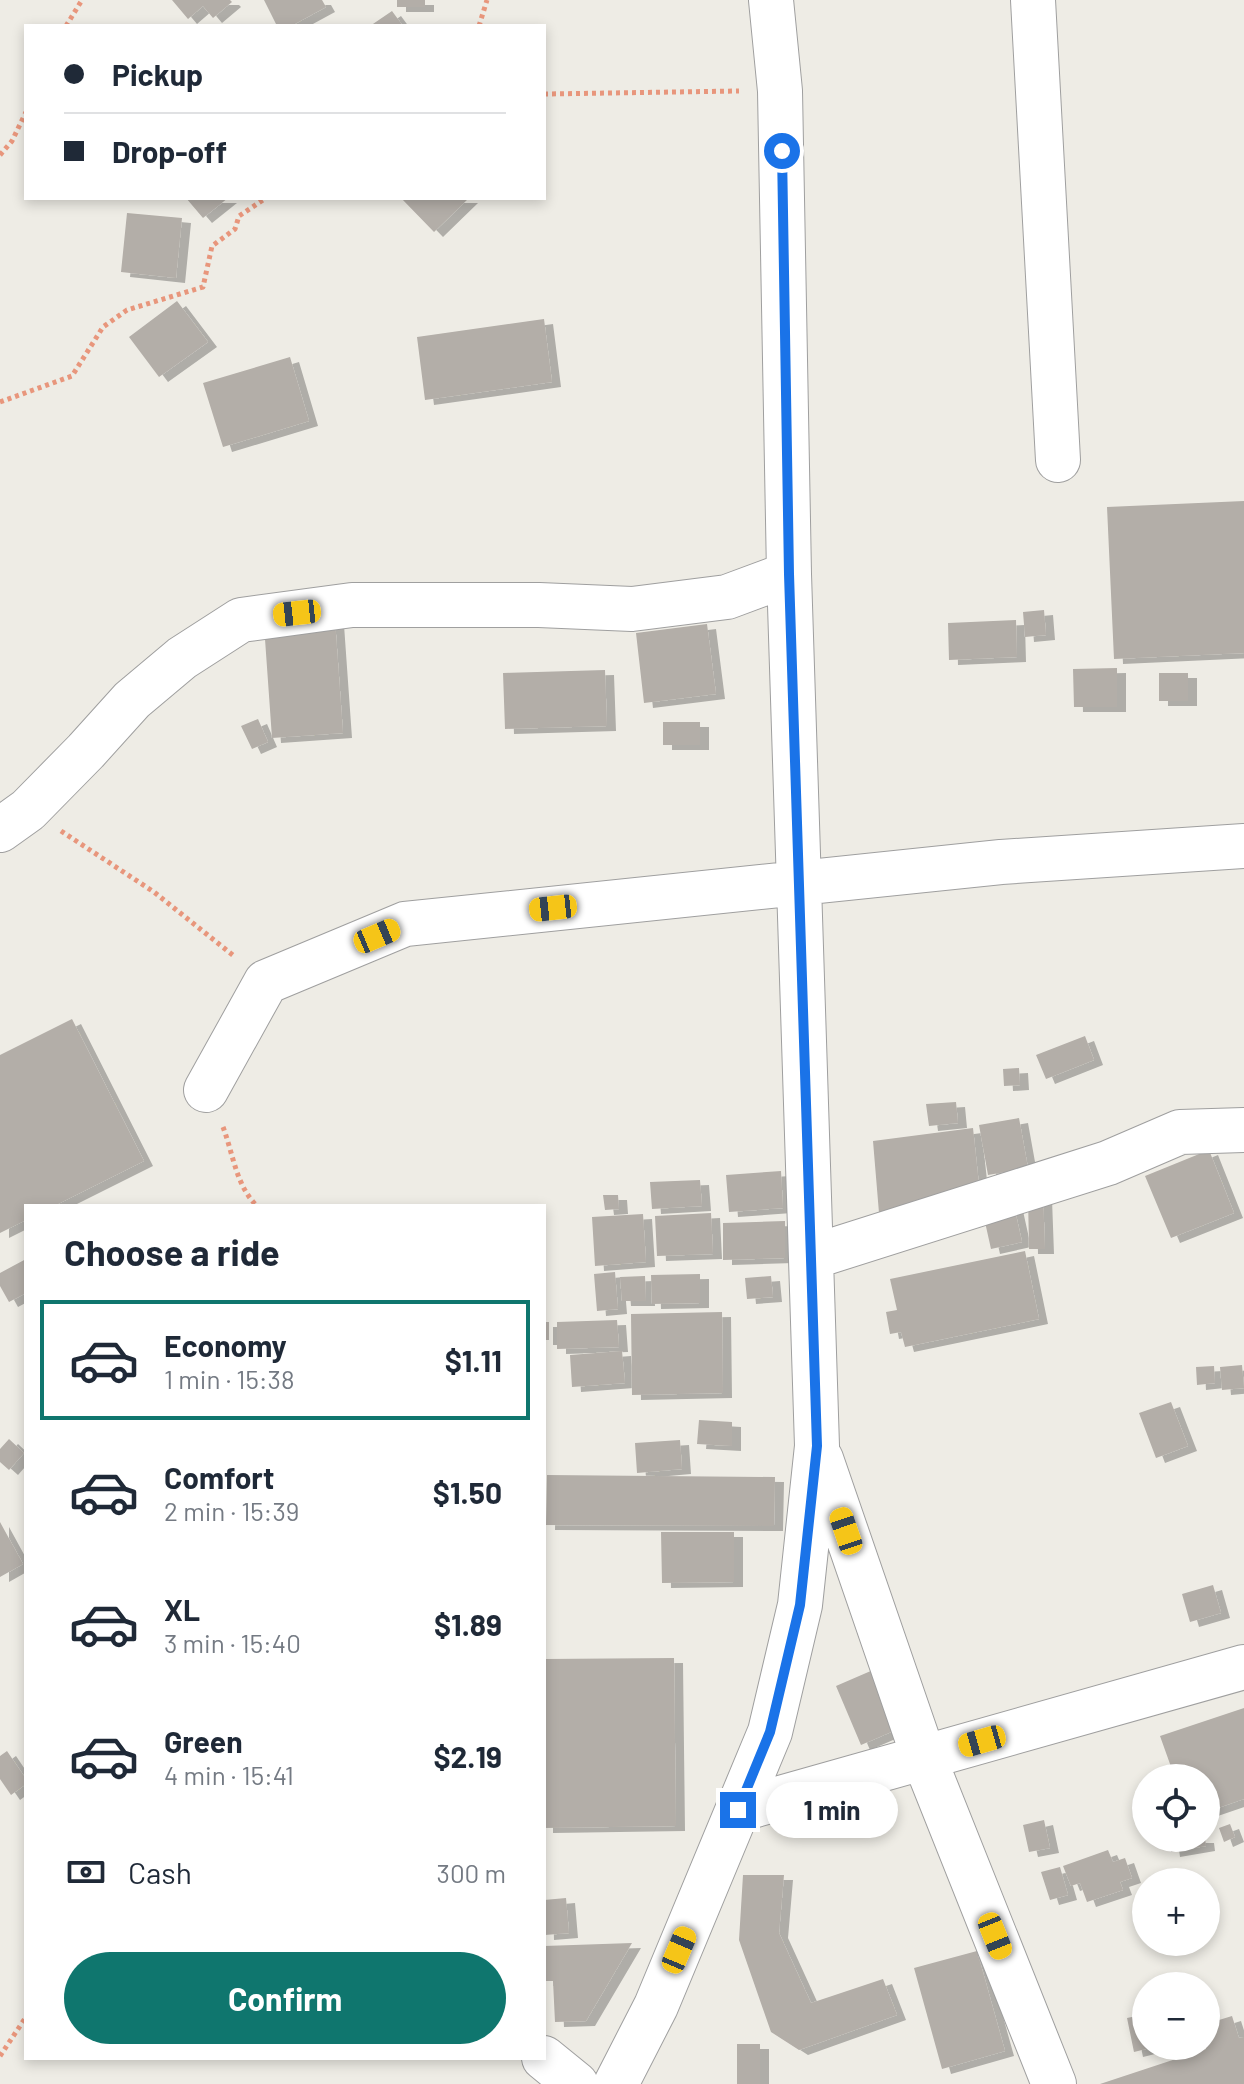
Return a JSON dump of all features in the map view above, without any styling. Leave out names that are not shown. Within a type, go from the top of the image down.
[{"type":"street","points":[[616,2084],[656,2006],[770,1732],[800,1605],[817,1446],[789,574],[780,91],[771,0]]},
{"type":"street","points":[[1033,0],[1058,460]]},
{"type":"street","points":[[14,820],[86,751],[132,700],[182,658],[241,620],[352,605],[539,605],[632,609],[727,597],[789,574]]},
{"type":"street","points":[[206,1090],[266,982],[405,924],[1001,862],[1244,846]]},
{"type":"street","points":[[812,1257],[1108,1163],[1180,1132],[1244,1130]]},
{"type":"street","points":[[817,1446],[924,1758],[1054,2084]]},
{"type":"street","points":[[738,1810],[1244,1667]]},
{"type":"street","points":[[546,2060],[576,2084]]},
{"type":"path","points":[[67,24],[82,0]]},
{"type":"path","points":[[480,24],[487,0]]},
{"type":"path","points":[[546,94],[780,91]]},
{"type":"path","points":[[0,155],[12,141],[24,116]]},
{"type":"path","points":[[0,402],[72,376],[103,327],[127,310],[203,287],[212,246],[235,229],[239,216],[263,200]]},
{"type":"path","points":[[14,820],[154,892],[266,982]]},
{"type":"path","points":[[206,1090],[234,1165],[255,1204]]},
{"type":"path","points":[[0,2056],[24,2020]]},
{"type":"building","points":[[172,0],[232,2],[213,18],[203,6],[188,19]]},
{"type":"building","points":[[264,0],[322,0],[326,7],[295,24],[276,24]]},
{"type":"building","points":[[397,0],[425,0],[425,7],[397,7]]},
{"type":"building","points":[[392,11],[402,24],[373,24]]},
{"type":"building","points":[[188,200],[226,200],[203,218]]},
{"type":"building","points":[[403,200],[467,200],[434,232]]},
{"type":"building","points":[[127,213],[182,218],[176,278],[121,272]]},
{"type":"building","points":[[177,301],[208,342],[159,377],[129,337]]},
{"type":"building","points":[[544,319],[552,382],[425,400],[417,337]]},
{"type":"building","points":[[290,357],[309,421],[223,447],[203,383]]},
{"type":"building","points":[[1244,501],[1244,653],[1114,659],[1107,507]]},
{"type":"building","points":[[1044,610],[1046,635],[1025,637],[1023,612]]},
{"type":"building","points":[[335,620],[343,733],[272,738],[264,625]]},
{"type":"building","points":[[1016,620],[1017,657],[949,660],[948,623]]},
{"type":"building","points":[[707,624],[716,694],[644,703],[636,633]]},
{"type":"building","points":[[1117,668],[1117,707],[1074,707],[1073,669]]},
{"type":"building","points":[[605,670],[607,726],[505,729],[503,673]]},
{"type":"building","points":[[1159,673],[1188,673],[1188,701],[1159,701]]},
{"type":"building","points":[[258,719],[268,742],[252,749],[241,726]]},
{"type":"building","points":[[663,722],[700,722],[700,745],[663,745]]},
{"type":"building","points":[[72,1019],[144,1161],[58,1204],[24,1204],[24,1221],[0,1233],[0,1055]]},
{"type":"building","points":[[1085,1036],[1094,1060],[1046,1079],[1036,1055]]},
{"type":"building","points":[[1019,1068],[1020,1085],[1004,1086],[1003,1069]]},
{"type":"building","points":[[956,1102],[958,1123],[929,1126],[926,1104]]},
{"type":"building","points":[[1019,1118],[1028,1168],[988,1175],[979,1125]]},
{"type":"building","points":[[973,1128],[979,1185],[879,1213],[873,1141]]},
{"type":"building","points":[[1209,1150],[1234,1213],[1171,1238],[1145,1176]]},
{"type":"building","points":[[781,1171],[783,1208],[729,1212],[726,1175]]},
{"type":"building","points":[[700,1180],[702,1206],[652,1209],[650,1182]]},
{"type":"building","points":[[1043,1194],[1045,1249],[1029,1249],[1028,1195]]},
{"type":"building","points":[[603,1195],[618,1195],[619,1209],[605,1210]]},
{"type":"building","points":[[1014,1206],[1022,1242],[991,1249],[983,1213]]},
{"type":"building","points":[[711,1213],[713,1254],[657,1256],[655,1216]]},
{"type":"building","points":[[643,1214],[646,1262],[595,1266],[592,1217]]},
{"type":"building","points":[[785,1221],[785,1258],[723,1260],[723,1223]]},
{"type":"building","points":[[1025,1251],[1039,1319],[905,1347],[901,1332],[890,1334],[886,1312],[897,1310],[890,1279]]},
{"type":"building","points":[[24,1260],[24,1294],[9,1302],[0,1286],[0,1273]]},
{"type":"building","points":[[615,1272],[618,1309],[597,1311],[594,1274]]},
{"type":"building","points":[[700,1274],[700,1303],[652,1304],[651,1275]]},
{"type":"building","points":[[645,1276],[646,1301],[622,1301],[620,1277]]},
{"type":"building","points":[[771,1276],[773,1297],[747,1299],[745,1278]]},
{"type":"building","points":[[722,1312],[723,1393],[632,1395],[631,1314]]},
{"type":"building","points":[[617,1320],[619,1347],[557,1349],[557,1322]]},
{"type":"building","points":[[546,1322],[549,1322],[549,1340],[546,1340]]},
{"type":"building","points":[[622,1351],[625,1383],[572,1387],[570,1355]]},
{"type":"building","points":[[1242,1365],[1244,1388],[1222,1390],[1220,1367]]},
{"type":"building","points":[[1214,1366],[1215,1383],[1197,1385],[1196,1367]]},
{"type":"building","points":[[1171,1402],[1188,1446],[1156,1458],[1139,1413]]},
{"type":"building","points":[[699,1420],[732,1422],[732,1446],[697,1444]]},
{"type":"building","points":[[9,1439],[24,1453],[9,1470],[0,1462],[0,1449]]},
{"type":"building","points":[[680,1440],[682,1469],[637,1473],[635,1443]]},
{"type":"building","points":[[547,1475],[775,1477],[774,1526],[546,1525]]},
{"type":"building","points":[[0,1522],[23,1564],[0,1577]]},
{"type":"building","points":[[661,1532],[734,1532],[734,1582],[662,1583]]},
{"type":"building","points":[[1213,1585],[1221,1613],[1190,1622],[1182,1594]]},
{"type":"building","points":[[674,1658],[676,1826],[546,1828],[546,1659]]},
{"type":"building","points":[[873,1670],[898,1729],[861,1745],[836,1686]]},
{"type":"building","points":[[1244,1708],[1244,1799],[1220,1807],[1220,1764],[1170,1764],[1160,1736]]},
{"type":"building","points":[[7,1751],[24,1776],[24,1785],[11,1795],[0,1779],[0,1756]]},
{"type":"building","points":[[1044,1820],[1050,1848],[1029,1852],[1023,1825]]},
{"type":"building","points":[[1230,1824],[1235,1837],[1224,1842],[1220,1828]]},
{"type":"building","points":[[1108,1850],[1113,1862],[1125,1858],[1132,1878],[1120,1882],[1123,1890],[1087,1902],[1080,1883],[1071,1886],[1063,1866]]},
{"type":"building","points":[[1060,1867],[1068,1895],[1050,1900],[1041,1872]]},
{"type":"building","points":[[743,1875],[784,1875],[779,1933],[811,2003],[883,1979],[897,2015],[799,2050],[771,2032],[739,1940]]},
{"type":"building","points":[[566,1898],[569,1933],[546,1935],[546,1900]]},
{"type":"building","points":[[632,1943],[586,2021],[555,2022],[553,1981],[546,1981],[546,1946]]},
{"type":"building","points":[[977,1951],[1005,2051],[942,2069],[914,1968]]},
{"type":"building","points":[[1232,2016],[1239,2038],[1244,2037],[1244,2084],[1100,2084],[1173,2060],[1220,2060],[1220,2020]]},
{"type":"building","points":[[1132,2017],[1132,2042],[1127,2018]]},
{"type":"building","points":[[737,2044],[760,2044],[760,2084],[737,2084]]},
{"type":"route","points":[[738,1810],[770,1732],[800,1605],[817,1446],[789,574],[782,151]]}]
